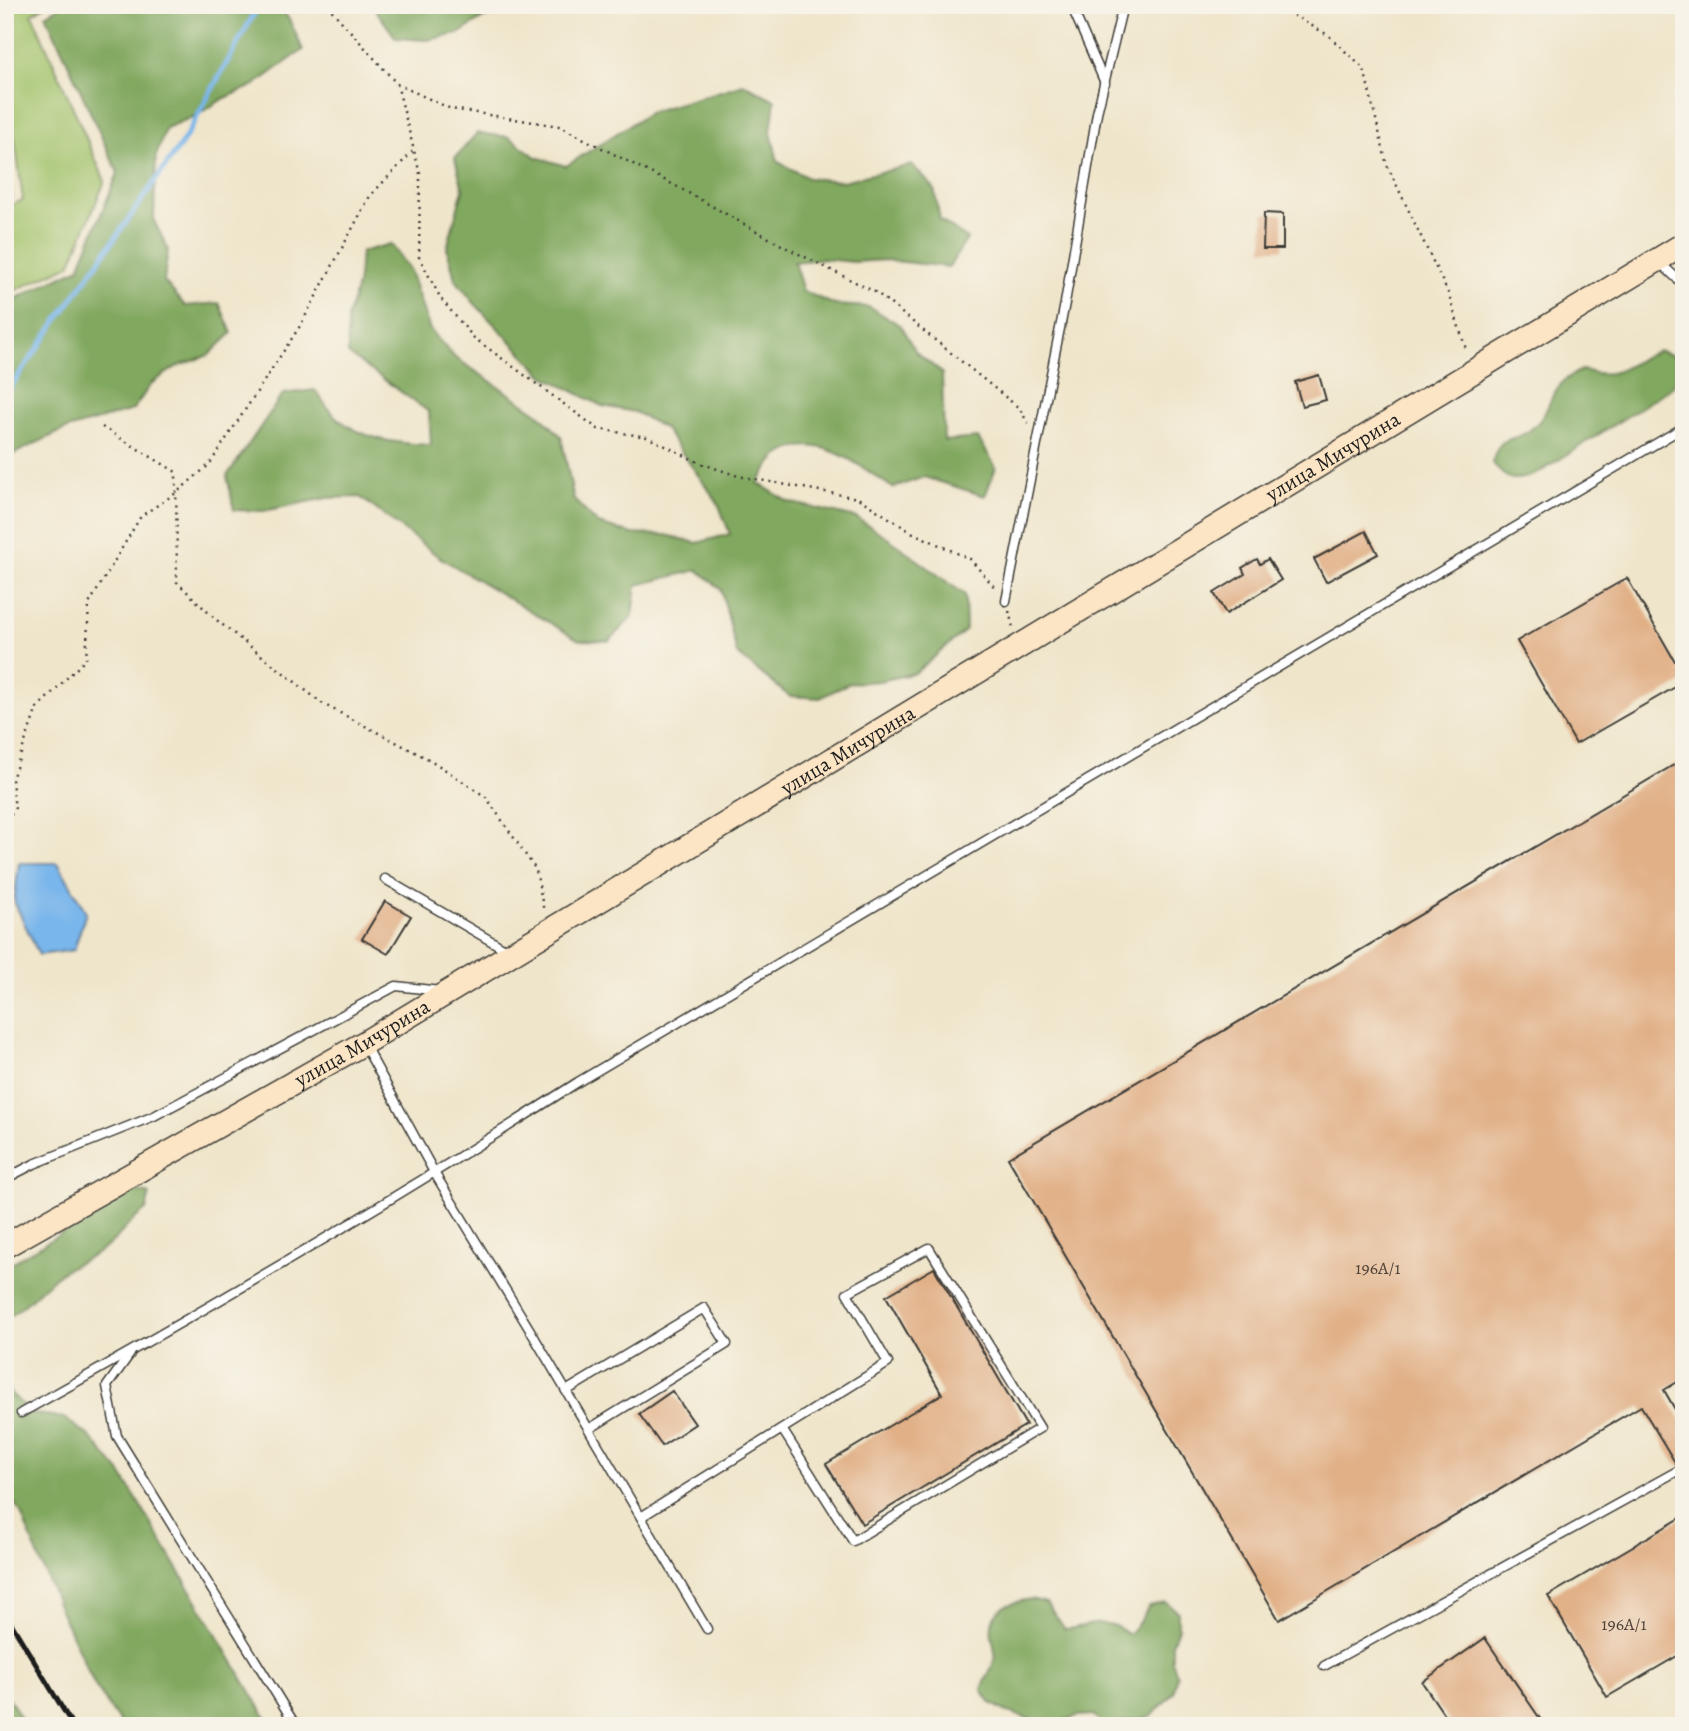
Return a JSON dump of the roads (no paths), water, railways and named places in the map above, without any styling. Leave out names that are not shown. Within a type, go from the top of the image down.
[{"type":"main road","name":"улица Мичурина","points":[[5,1246],[364,1043],[1684,244]]},
{"type":"lane","points":[[1071,5],[1105,83]]},
{"type":"lane","points":[[1006,601],[1065,303],[1091,142],[1123,5]]},
{"type":"lane","points":[[1658,260],[1684,285]]},
{"type":"lane","points":[[21,1413],[435,1174],[590,1075],[1684,426]]},
{"type":"lane","points":[[385,879],[513,954]]},
{"type":"lane","points":[[5,1179],[34,1164],[154,1116],[396,986],[448,992]]},
{"type":"lane","points":[[364,1043],[435,1174],[707,1629]]},
{"type":"lane","points":[[641,1517],[782,1429],[888,1363],[847,1293],[929,1248],[1040,1428],[853,1541],[782,1429]]},
{"type":"lane","points":[[566,1391],[704,1308],[726,1344],[589,1429]]},
{"type":"lane","points":[[132,1351],[107,1386],[117,1436],[296,1726]]},
{"type":"lane","points":[[1324,1666],[1679,1470]]},
{"type":"water","points":[[19,863],[58,863],[86,912],[74,950],[39,955],[14,901]]},
{"type":"waterway","points":[[5,395],[184,140],[259,5]]},
{"type":"railway","points":[[5,1613],[73,1726]]}]
